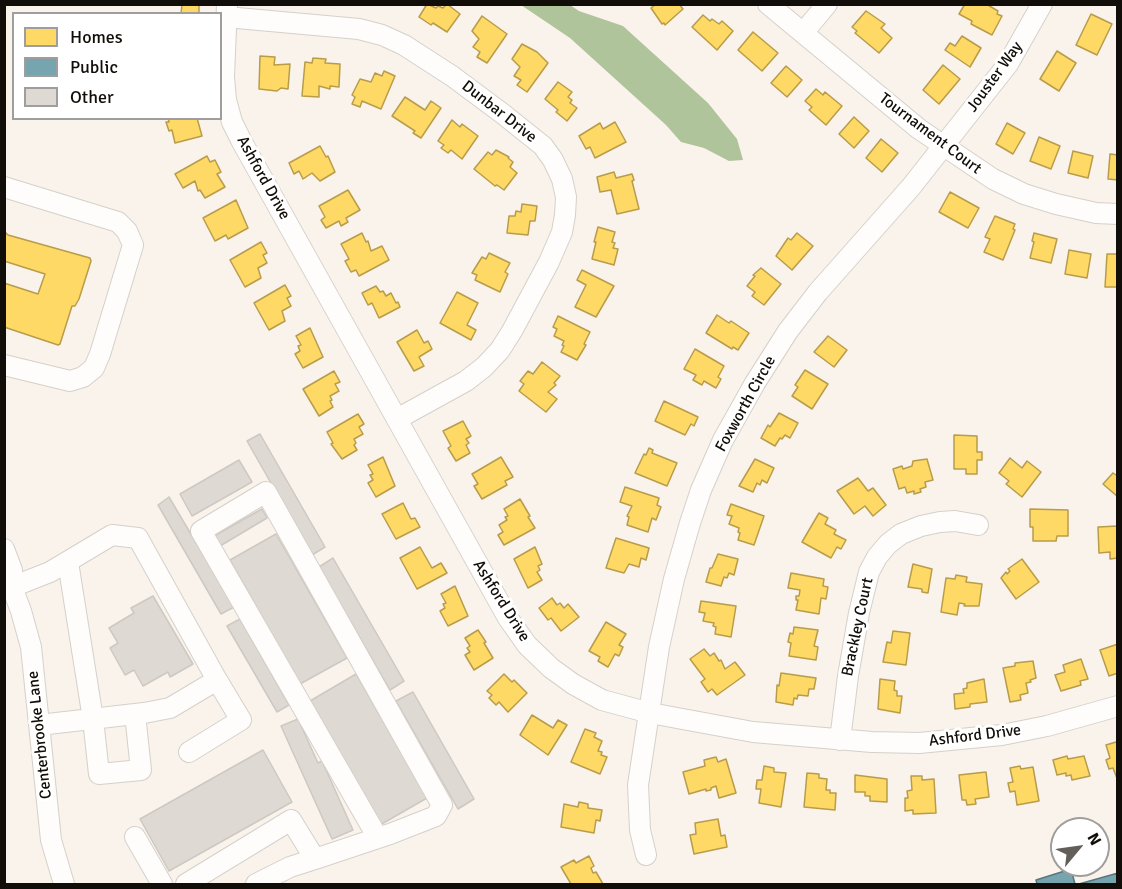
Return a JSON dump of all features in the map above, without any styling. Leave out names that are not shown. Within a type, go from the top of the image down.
[{"type":"street","name":"Tournament Court","points":[[768,4],[943,147],[993,179],[1024,194],[1056,204],[1096,213],[1118,214]]},
{"type":"street","points":[[803,33],[827,4]]},
{"type":"street","name":"Jouster Way","points":[[943,147],[1008,64],[1042,4]]},
{"type":"street","name":"Ashford Drive","points":[[227,11],[224,77],[226,100],[232,122],[508,618],[527,645],[551,668],[602,700],[650,712],[753,732],[840,740],[907,743],[965,740],[1047,726],[1118,706]]},
{"type":"street","name":"Dunbar Drive","points":[[227,11],[359,29],[382,35],[404,45],[460,82],[543,146],[562,179],[566,206],[562,232],[538,282],[500,350],[466,381],[397,419]]},
{"type":"street","name":"Foxworth Circle","points":[[646,855],[640,830],[638,795],[659,647],[674,579],[701,490],[723,440],[788,331],[818,292],[911,187],[943,147]]},
{"type":"street","points":[[4,187],[118,222],[127,231],[133,245],[100,354],[93,368],[83,377],[70,381],[4,365]]},
{"type":"street","points":[[256,885],[290,867],[378,838],[436,816],[442,805],[266,492],[201,531],[378,838]]},
{"type":"street","name":"Brackley Court","points":[[840,740],[859,613],[869,572],[877,557],[901,534],[921,526],[955,521],[978,525]]},
{"type":"street","points":[[8,584],[50,572],[112,535],[138,538],[241,720],[189,752]]},
{"type":"street","name":"Centerbrooke Lane","points":[[4,549],[12,570],[8,584],[13,614],[31,647],[51,840],[59,884]]},
{"type":"street","points":[[68,562],[93,719],[99,774],[141,770],[135,714]]},
{"type":"street","points":[[39,725],[170,708],[217,680]]},
{"type":"street","points":[[186,885],[291,820],[315,859]]},
{"type":"street","points":[[135,837],[162,885]]},
{"type":"shaded area","points":[[521,5],[570,5],[579,11],[623,26],[708,103],[737,139],[743,160],[729,161],[704,148],[681,142],[666,125],[570,38]]},
{"type":"building: Homes","points":[[182,4],[199,5],[199,12],[181,12]]},
{"type":"building: Homes","points":[[427,4],[443,8],[447,4],[460,14],[447,32],[419,17]]},
{"type":"building: Homes","points":[[656,4],[679,4],[683,9],[665,25],[651,8]]},
{"type":"building: Homes","points":[[965,4],[986,4],[998,11],[997,14],[1002,16],[992,35],[971,24],[972,21],[959,14]]},
{"type":"building: Homes","points":[[866,11],[885,24],[881,28],[892,38],[879,53],[855,33],[857,31],[852,27]]},
{"type":"building: Homes","points":[[1091,14],[1112,24],[1097,55],[1076,45]]},
{"type":"building: Homes","points":[[703,15],[719,24],[722,21],[733,31],[717,50],[692,27]]},
{"type":"building: Homes","points":[[482,16],[507,34],[487,63],[477,57],[480,52],[473,47],[479,39],[472,31]]},
{"type":"building: Homes","points":[[753,32],[778,53],[762,71],[738,50]]},
{"type":"building: Homes","points":[[962,36],[981,48],[970,67],[945,50],[950,43],[955,46]]},
{"type":"building: Homes","points":[[522,44],[537,52],[548,63],[527,92],[517,85],[521,80],[514,76],[520,67],[512,59]]},
{"type":"building: Homes","points":[[1057,51],[1076,63],[1059,91],[1040,79]]},
{"type":"building: Homes","points":[[260,56],[275,57],[274,65],[290,64],[288,89],[281,88],[277,91],[259,89]]},
{"type":"building: Homes","points":[[313,58],[326,59],[325,63],[340,64],[339,87],[330,86],[330,89],[319,86],[319,97],[302,96],[305,62],[312,63]]},
{"type":"building: Homes","points":[[943,65],[960,79],[939,104],[923,90]]},
{"type":"building: Homes","points":[[786,66],[802,80],[787,97],[771,83]]},
{"type":"building: Homes","points":[[384,71],[395,76],[381,109],[362,101],[360,107],[352,104],[355,97],[352,95],[360,79],[371,82],[375,73],[382,76]]},
{"type":"building: Homes","points":[[558,82],[572,92],[568,97],[572,100],[570,103],[577,108],[567,121],[545,99]]},
{"type":"building: Homes","points":[[816,89],[823,95],[825,92],[842,106],[826,125],[809,110],[812,107],[805,101]]},
{"type":"building: Homes","points":[[405,97],[425,110],[431,101],[441,108],[421,138],[413,133],[415,131],[392,116]]},
{"type":"building: Homes","points":[[854,117],[869,131],[854,148],[839,134]]},
{"type":"building: Homes","points":[[168,120],[198,120],[202,136],[175,143],[172,130],[169,131],[166,122],[169,122]]},
{"type":"building: Homes","points":[[452,120],[460,127],[462,124],[478,136],[462,159],[451,150],[448,153],[441,148],[444,145],[438,141]]},
{"type":"building: Homes","points":[[615,122],[626,142],[595,158],[590,147],[586,149],[579,136],[600,123],[603,129]]},
{"type":"building: Homes","points":[[1007,123],[1025,133],[1013,154],[996,144]]},
{"type":"building: Homes","points":[[1039,137],[1060,146],[1051,169],[1030,161]]},
{"type":"building: Homes","points":[[881,139],[898,153],[882,172],[866,158]]},
{"type":"building: Homes","points":[[320,146],[326,157],[328,156],[335,172],[320,181],[312,173],[303,179],[299,171],[294,174],[289,163]]},
{"type":"building: Homes","points":[[496,150],[509,157],[513,162],[510,167],[517,173],[504,190],[495,186],[474,169],[488,152],[492,155]]},
{"type":"building: Homes","points":[[1073,151],[1093,156],[1088,178],[1068,173]]},
{"type":"building: Homes","points":[[1110,154],[1118,155],[1118,180],[1108,179]]},
{"type":"building: Homes","points":[[207,156],[210,162],[215,160],[221,172],[217,174],[225,187],[205,198],[200,190],[198,191],[195,181],[183,188],[175,174]]},
{"type":"building: Homes","points":[[614,172],[616,178],[632,174],[639,209],[617,214],[611,190],[600,192],[597,177]]},
{"type":"building: Homes","points":[[348,190],[360,210],[346,218],[348,222],[341,226],[339,221],[326,228],[321,220],[325,217],[319,206]]},
{"type":"building: Homes","points":[[950,192],[979,208],[968,228],[939,212]]},
{"type":"building: Homes","points":[[236,200],[248,228],[228,239],[226,235],[215,241],[203,218]]},
{"type":"building: Homes","points":[[522,204],[537,206],[535,221],[530,221],[528,235],[507,233],[509,216],[515,216],[516,211],[521,212]]},
{"type":"building: Homes","points":[[995,216],[1015,224],[1013,229],[1015,230],[1003,260],[984,252],[990,239],[985,237]]},
{"type":"building: Homes","points":[[598,227],[615,232],[613,248],[618,249],[614,265],[592,259]]},
{"type":"building: Homes","points":[[4,231],[8,235],[90,258],[79,299],[75,306],[72,306],[58,345],[4,327],[4,283],[38,294],[45,274],[4,261]]},
{"type":"building: Homes","points":[[362,233],[371,251],[382,246],[389,260],[359,276],[356,270],[351,272],[345,261],[349,259],[341,244]]},
{"type":"building: Homes","points":[[797,233],[813,246],[792,270],[776,256],[788,238],[791,240]]},
{"type":"building: Homes","points":[[1034,233],[1057,239],[1051,263],[1030,258]]},
{"type":"building: Homes","points":[[261,242],[267,253],[263,255],[267,263],[258,268],[261,278],[245,287],[230,260]]},
{"type":"building: Homes","points":[[1069,250],[1091,254],[1087,278],[1065,274]]},
{"type":"building: Homes","points":[[489,253],[510,263],[500,292],[475,280],[477,275],[472,273],[482,257],[486,259]]},
{"type":"building: Homes","points":[[1107,254],[1118,254],[1118,287],[1105,287]]},
{"type":"building: Homes","points":[[761,268],[781,284],[764,305],[752,296],[755,292],[747,286],[755,276],[753,275]]},
{"type":"building: Homes","points":[[582,270],[614,286],[596,317],[575,307],[586,285],[577,280]]},
{"type":"building: Homes","points":[[285,285],[291,296],[287,298],[291,306],[282,311],[285,321],[269,330],[254,303]]},
{"type":"building: Homes","points":[[376,286],[386,296],[391,293],[400,307],[379,318],[372,303],[368,305],[362,293]]},
{"type":"building: Homes","points":[[457,292],[478,303],[467,325],[476,330],[471,340],[440,323]]},
{"type":"building: Homes","points":[[717,315],[749,333],[738,350],[733,347],[732,349],[706,333]]},
{"type":"building: Homes","points":[[558,316],[590,332],[584,344],[586,345],[577,360],[561,352],[564,341],[554,336],[557,329],[553,327]]},
{"type":"building: Homes","points":[[310,328],[323,357],[303,368],[295,354],[300,351],[298,346],[301,345],[296,336]]},
{"type":"building: Homes","points":[[417,330],[424,343],[428,341],[432,349],[419,357],[424,366],[414,371],[397,342]]},
{"type":"building: Homes","points":[[828,336],[847,350],[834,367],[814,352]]},
{"type":"building: Homes","points":[[695,349],[724,366],[718,377],[721,379],[716,388],[704,381],[702,385],[693,380],[696,375],[684,369]]},
{"type":"building: Homes","points":[[542,362],[560,376],[554,383],[556,385],[548,392],[557,399],[546,412],[519,391],[524,384],[520,381],[528,371],[533,374]]},
{"type":"building: Homes","points":[[805,370],[828,384],[812,409],[792,396],[798,387],[795,385]]},
{"type":"building: Homes","points":[[334,371],[340,382],[335,384],[339,391],[330,396],[333,407],[319,416],[303,389]]},
{"type":"building: Homes","points":[[664,401],[698,417],[694,426],[691,424],[685,435],[655,421]]},
{"type":"building: Homes","points":[[779,413],[798,423],[790,438],[785,435],[775,446],[761,438],[768,425],[770,427]]},
{"type":"building: Homes","points":[[358,414],[364,424],[359,427],[363,434],[354,439],[357,450],[342,459],[331,444],[333,443],[327,432]]},
{"type":"building: Homes","points":[[463,421],[471,436],[466,439],[470,453],[456,461],[448,448],[451,446],[443,431]]},
{"type":"building: Homes","points":[[954,435],[977,436],[977,452],[982,452],[982,460],[977,460],[977,474],[966,474],[966,469],[954,469]]},
{"type":"building: Homes","points":[[649,448],[653,450],[652,453],[677,463],[667,486],[635,473]]},
{"type":"building: Homes","points":[[383,457],[395,486],[376,497],[368,483],[373,480],[370,475],[373,474],[368,465]]},
{"type":"building: Homes","points":[[501,457],[513,477],[505,481],[507,485],[482,499],[474,486],[478,484],[472,474]]},
{"type":"building: Homes","points":[[1010,458],[1022,468],[1027,461],[1041,472],[1022,497],[1006,484],[1009,481],[999,473]]},
{"type":"building: Homes","points":[[755,459],[774,468],[767,483],[762,480],[760,485],[757,483],[753,492],[739,486]]},
{"type":"building: Homes","points":[[927,459],[933,480],[925,482],[926,487],[914,494],[914,491],[907,493],[905,487],[899,489],[893,469],[902,466],[903,469],[912,466],[913,461]]},
{"type":"building: Homes","points":[[1113,473],[1116,475],[1118,473],[1118,497],[1103,484]]},
{"type":"building: Homes","points":[[858,478],[868,491],[873,488],[886,505],[873,516],[865,506],[854,514],[837,491]]},
{"type":"building: Homes","points":[[625,487],[659,498],[657,505],[661,507],[656,520],[652,518],[648,532],[627,525],[629,517],[627,516],[632,506],[620,502]]},
{"type":"building: Homes","points":[[520,499],[535,528],[504,545],[498,535],[503,532],[499,525],[507,520],[505,517],[508,516],[504,509]]},
{"type":"building: Homes","points":[[403,503],[411,519],[415,518],[420,527],[396,539],[382,514]]},
{"type":"building: Homes","points":[[731,504],[764,516],[754,545],[738,540],[739,528],[729,524],[732,516],[727,515]]},
{"type":"building: Homes","points":[[1030,509],[1068,510],[1068,536],[1057,536],[1056,541],[1033,541]]},
{"type":"building: Homes","points":[[819,513],[828,518],[825,524],[836,530],[834,534],[846,540],[841,549],[837,547],[831,558],[802,542]]},
{"type":"building: Homes","points":[[1118,526],[1118,558],[1110,559],[1110,552],[1099,553],[1098,527]]},
{"type":"building: Homes","points":[[616,538],[649,548],[646,560],[641,558],[639,567],[629,564],[624,573],[606,568]]},
{"type":"building: Homes","points":[[420,547],[432,568],[441,563],[447,573],[417,589],[400,558]]},
{"type":"building: Homes","points":[[535,547],[542,564],[538,566],[540,570],[537,572],[542,580],[528,588],[514,559]]},
{"type":"building: Homes","points":[[718,554],[738,559],[734,575],[729,573],[727,578],[724,577],[721,586],[706,582],[710,568]]},
{"type":"building: Homes","points":[[1022,559],[1039,582],[1016,599],[1001,578],[1010,571],[1008,569]]},
{"type":"building: Homes","points":[[913,564],[932,569],[928,593],[922,592],[922,589],[908,587]]},
{"type":"building: Homes","points":[[791,573],[824,579],[823,586],[828,587],[826,599],[821,598],[819,614],[796,610],[798,600],[796,596],[799,596],[800,590],[788,588]]},
{"type":"building: Homes","points":[[956,575],[967,577],[966,582],[982,584],[979,606],[964,606],[965,604],[959,603],[957,615],[941,612],[946,578],[955,579]]},
{"type":"building: Homes","points":[[455,586],[468,616],[448,626],[440,611],[445,608],[443,604],[446,603],[441,594]]},
{"type":"building: Homes","points":[[552,598],[557,605],[560,603],[564,608],[568,604],[579,617],[561,631],[539,608]]},
{"type":"building: Homes","points":[[701,601],[736,606],[731,637],[715,634],[714,623],[703,621],[705,613],[699,612]]},
{"type":"building: Homes","points":[[606,622],[626,634],[619,645],[623,647],[619,656],[615,654],[608,667],[598,661],[600,657],[589,651]]},
{"type":"building: Homes","points":[[794,627],[818,630],[814,646],[818,647],[816,660],[789,656],[791,643],[788,642]]},
{"type":"building: Homes","points":[[478,630],[493,658],[474,670],[465,655],[470,652],[467,648],[470,646],[465,638]]},
{"type":"building: Homes","points":[[893,631],[910,633],[906,665],[883,662],[887,642],[891,643]]},
{"type":"building: Homes","points":[[1118,644],[1118,673],[1109,676],[1100,650]]},
{"type":"building: Homes","points":[[704,649],[710,656],[714,653],[719,661],[721,660],[725,669],[735,662],[745,675],[717,695],[712,689],[708,692],[701,682],[705,679],[690,659]]},
{"type":"building: Homes","points":[[1081,659],[1088,679],[1080,681],[1081,685],[1061,691],[1055,675],[1065,672],[1063,665]]},
{"type":"building: Homes","points":[[1033,661],[1036,678],[1026,683],[1028,693],[1020,695],[1021,700],[1010,702],[1003,668],[1015,666],[1015,663]]},
{"type":"building: Homes","points":[[781,673],[816,678],[814,689],[809,689],[808,696],[798,695],[797,699],[794,698],[793,705],[776,702],[777,685],[779,686]]},
{"type":"building: Homes","points":[[504,674],[527,693],[508,712],[499,702],[496,705],[489,698],[492,695],[487,691]]},
{"type":"building: Homes","points":[[880,679],[895,681],[894,690],[897,691],[897,696],[902,696],[900,713],[878,709]]},
{"type":"building: Homes","points":[[984,679],[987,702],[955,709],[954,694],[964,693],[963,689],[967,688],[967,683]]},
{"type":"building: Homes","points":[[532,715],[553,728],[558,720],[567,725],[548,755],[520,735]]},
{"type":"building: Homes","points":[[585,729],[596,733],[594,737],[602,741],[598,751],[607,757],[600,774],[571,762]]},
{"type":"building: Homes","points":[[1116,742],[1118,745],[1118,781],[1113,768],[1109,769],[1106,760],[1110,758],[1106,745]]},
{"type":"building: Homes","points":[[1067,756],[1068,759],[1084,756],[1090,776],[1072,780],[1071,775],[1066,776],[1066,773],[1057,775],[1053,760]]},
{"type":"building: Homes","points":[[716,757],[718,762],[726,759],[736,793],[719,798],[716,786],[711,790],[706,791],[706,789],[689,794],[683,772],[705,766],[704,760]]},
{"type":"building: Homes","points":[[764,766],[774,768],[774,772],[786,773],[781,807],[759,803],[761,789],[756,789],[757,780],[762,780]]},
{"type":"building: Homes","points":[[1020,766],[1021,769],[1033,767],[1039,801],[1017,805],[1015,791],[1010,792],[1008,783],[1013,782],[1010,768]]},
{"type":"building: Homes","points":[[986,772],[989,797],[975,799],[976,804],[967,805],[966,800],[962,800],[959,775]]},
{"type":"building: Homes","points":[[807,773],[819,774],[819,778],[827,779],[826,790],[836,793],[835,810],[804,807]]},
{"type":"building: Homes","points":[[855,775],[887,779],[887,802],[870,801],[870,796],[865,796],[865,792],[855,792]]},
{"type":"building: Homes","points":[[911,776],[922,776],[922,780],[934,779],[936,813],[913,814],[913,810],[905,811],[907,791],[912,790]]},
{"type":"building: Homes","points":[[579,802],[588,804],[588,808],[602,810],[600,821],[596,820],[594,833],[561,827],[564,804],[578,807]]},
{"type":"building: Homes","points":[[718,819],[721,836],[725,835],[727,847],[694,854],[690,835],[696,834],[695,823]]},
{"type":"building: Homes","points":[[589,856],[594,866],[591,868],[593,873],[596,872],[603,884],[571,884],[561,867]]},
{"type":"building: Public","points":[[1118,873],[1118,884],[1079,884],[1110,877]]},
{"type":"building: Public","points":[[1050,876],[1073,877],[1075,884],[1037,884],[1036,880]]},
{"type":"building: Other","points":[[260,434],[325,547],[312,555],[247,441]]},
{"type":"building: Other","points":[[239,460],[252,482],[192,516],[180,494]]},
{"type":"building: Other","points":[[169,497],[234,607],[221,614],[158,505]]},
{"type":"building: Other","points":[[262,509],[267,518],[220,546],[214,536]]},
{"type":"building: Other","points":[[276,534],[347,658],[300,684],[230,560]]},
{"type":"building: Other","points":[[333,558],[404,681],[390,690],[319,567]]},
{"type":"building: Other","points":[[153,596],[193,664],[170,677],[168,672],[143,686],[134,670],[125,675],[110,648],[118,643],[109,628],[134,613],[131,608]]},
{"type":"building: Other","points":[[240,619],[289,705],[277,712],[227,626]]},
{"type":"building: Other","points":[[356,674],[427,798],[380,825],[310,701]]},
{"type":"building: Other","points":[[413,692],[474,799],[458,809],[396,701]]},
{"type":"building: Other","points":[[298,719],[318,763],[322,761],[353,830],[332,839],[281,726]]},
{"type":"building: Other","points":[[263,750],[292,802],[169,871],[140,819]]}]
